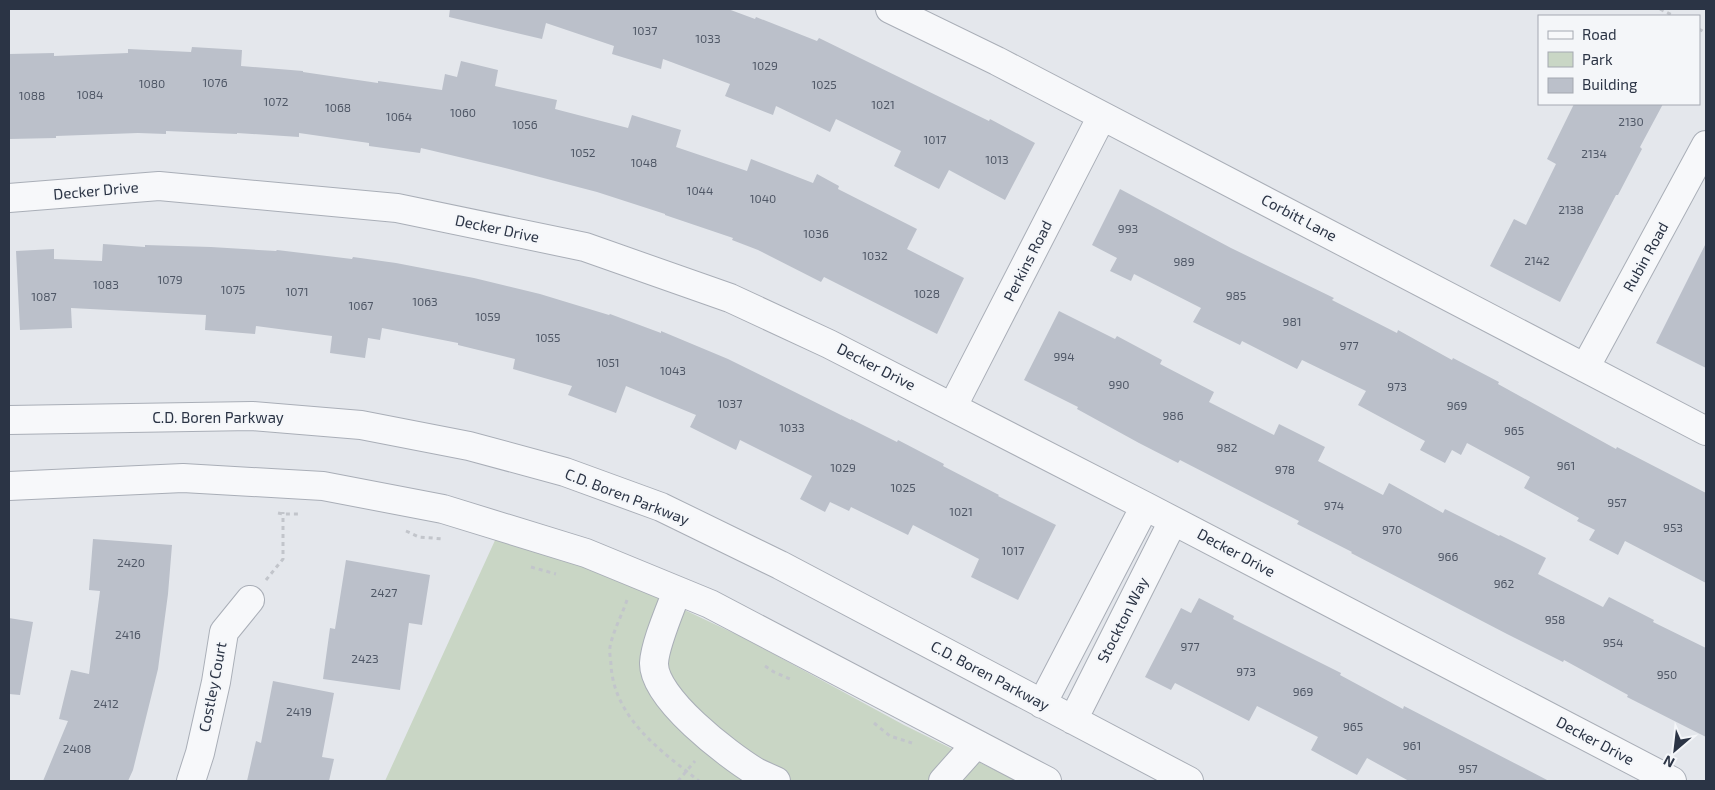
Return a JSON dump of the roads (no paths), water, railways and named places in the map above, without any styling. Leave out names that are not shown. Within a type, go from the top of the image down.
[{"type":"street","name":"Corbitt Lane","points":[[890,9],[996,61],[1706,431]]},
{"type":"street","name":"Perkins Road","points":[[953,406],[1102,116]]},
{"type":"street","name":"Rubin Road","points":[[1585,368],[1706,146]]},
{"type":"street","name":"Decker Drive","points":[[9,198],[159,186],[397,208],[585,247],[730,298],[829,344],[953,406],[1672,781]]},
{"type":"street","name":"C.D. Boren Parkway","points":[[9,420],[252,416],[361,425],[469,446],[565,472],[661,508],[780,565],[1188,781]]},
{"type":"street","points":[[9,486],[183,478],[323,486],[443,509],[586,553],[710,604],[1047,781]]},
{"type":"street","points":[[1042,704],[1145,506]]},
{"type":"street","name":"Stockton Way","points":[[1073,720],[1173,521]]},
{"type":"street","points":[[677,591],[655,653],[654,666],[660,681],[669,698],[704,734],[756,772],[776,781]]},
{"type":"street","name":"Costley Court","points":[[190,781],[200,753],[216,682],[224,632],[250,600]]},
{"type":"street","points":[[943,781],[976,744]]}]
